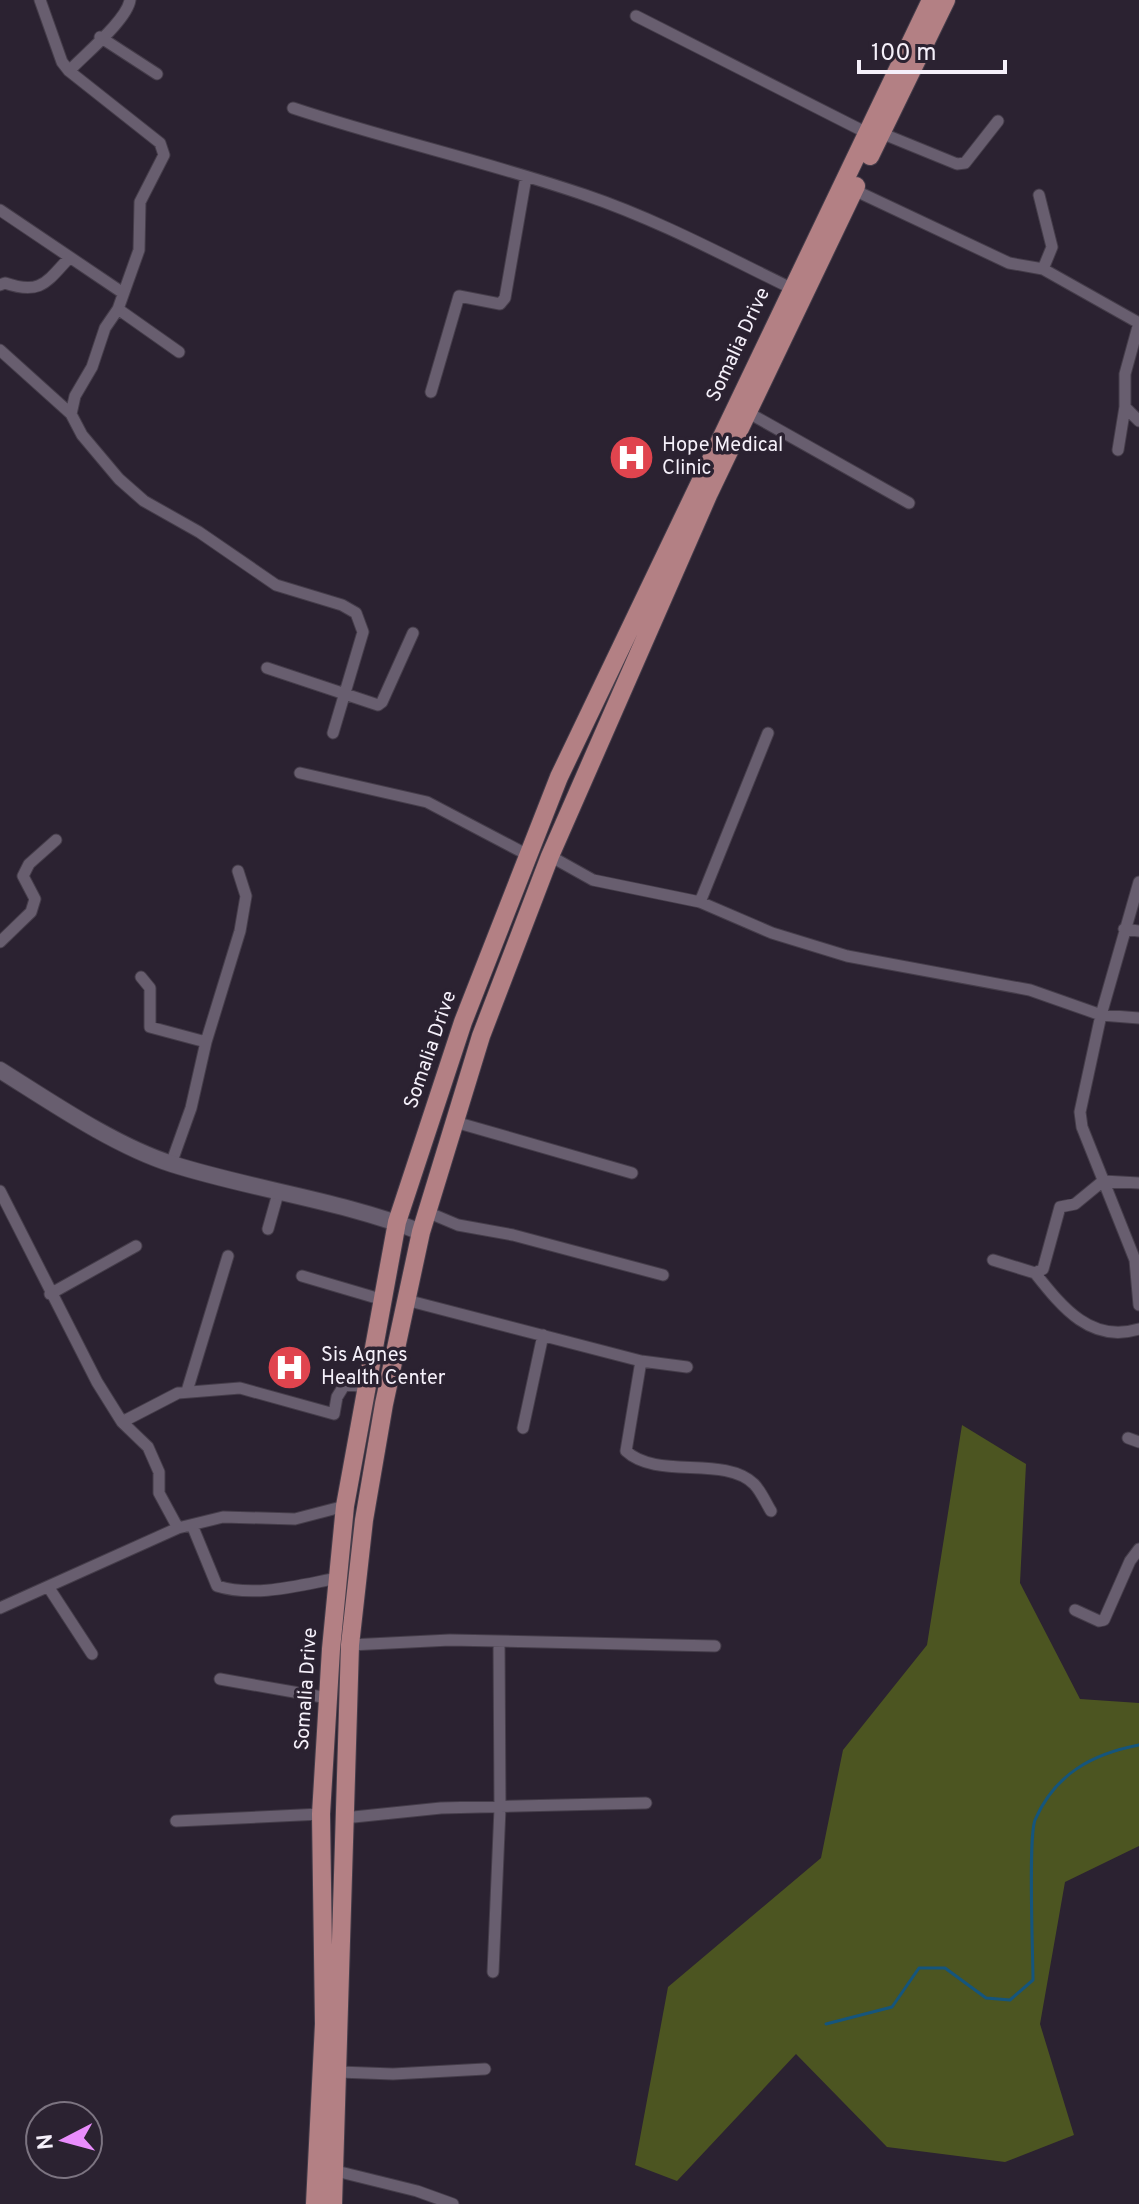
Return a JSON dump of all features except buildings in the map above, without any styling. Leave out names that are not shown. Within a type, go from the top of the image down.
[{"type":"main road","name":"Somalia Drive","points":[[333,2204],[350,1645],[364,1520],[421,1232],[481,1036],[550,856],[664,592],[854,190],[874,133],[931,0]]},
{"type":"main road","name":"Somalia Drive","points":[[315,2204],[324,2024],[321,1814],[338,1578],[345,1506],[380,1299],[397,1222],[463,1022],[526,854],[605,677],[791,288],[946,0]]},
{"type":"street","points":[[40,0],[62,62],[69,71],[163,149],[160,163],[144,189],[139,250],[118,309],[105,328],[71,414]]},
{"type":"street","points":[[69,71],[100,37],[120,23],[130,0]]},
{"type":"street","points":[[636,16],[874,133],[957,164],[965,163],[998,121]]},
{"type":"street","points":[[100,37],[157,74]]},
{"type":"street","points":[[293,108],[380,138],[585,195],[651,221],[791,288]]},
{"type":"street","points":[[431,392],[459,296],[500,304],[505,298],[526,177]]},
{"type":"street","points":[[854,190],[1009,263],[1043,269],[1139,323],[1125,374],[1125,407],[1118,450]]},
{"type":"street","points":[[1039,195],[1052,247],[1043,269]]},
{"type":"street","points":[[0,210],[123,293]]},
{"type":"street","points":[[0,285],[44,286],[69,258]]},
{"type":"street","points":[[118,309],[179,352]]},
{"type":"street","points":[[0,350],[71,414],[82,435],[144,501],[199,532],[276,585],[342,605],[356,613],[363,632],[333,733]]},
{"type":"street","points":[[1125,407],[1139,421]]},
{"type":"street","points":[[747,412],[909,503]]},
{"type":"street","points":[[267,668],[374,704],[382,702],[413,633]]},
{"type":"street","points":[[700,902],[768,733]]},
{"type":"street","points":[[300,773],[427,802],[526,854]]},
{"type":"street","points":[[0,942],[31,912],[35,899],[23,876],[29,864],[56,840]]},
{"type":"street","points":[[550,856],[593,880],[700,902],[772,933],[847,956],[1030,990],[1101,1015],[1139,1018]]},
{"type":"street","points":[[171,1164],[191,1108],[206,1042],[242,920],[246,896],[238,871]]},
{"type":"street","points":[[1139,882],[1101,1015],[1080,1112],[1082,1127],[1135,1260],[1139,1305]]},
{"type":"street","points":[[1124,929],[1139,931]]},
{"type":"street","points":[[141,977],[150,988],[150,1027],[206,1042]]},
{"type":"street","points":[[0,1070],[125,1143],[171,1164],[397,1222],[421,1232]]},
{"type":"street","points":[[455,1122],[632,1173]]},
{"type":"street","points":[[1035,1273],[1043,1269],[1060,1207],[1075,1204],[1103,1181],[1139,1183]]},
{"type":"street","points":[[268,1229],[279,1190]]},
{"type":"street","points":[[0,1191],[50,1294],[122,1422],[148,1447],[159,1472],[159,1493],[178,1528]]},
{"type":"street","points":[[427,1212],[458,1225],[513,1235],[663,1275]]},
{"type":"street","points":[[50,1294],[136,1246]]},
{"type":"street","points":[[187,1391],[228,1256]]},
{"type":"street","points":[[993,1260],[1035,1273],[1066,1312],[1098,1331],[1139,1329]]},
{"type":"street","points":[[302,1276],[380,1299]]},
{"type":"street","points":[[406,1300],[641,1361],[687,1367]]},
{"type":"street","points":[[523,1428],[543,1335]]},
{"type":"street","points":[[641,1361],[626,1451],[638,1460],[650,1463],[717,1470],[745,1478],[755,1485],[771,1511]]},
{"type":"street","points":[[122,1422],[187,1391],[240,1388],[328,1415],[336,1412],[337,1397],[345,1384],[365,1387]]},
{"type":"street","points":[[0,1608],[178,1528],[223,1517],[295,1519],[345,1506]]},
{"type":"street","points":[[192,1525],[217,1586],[264,1590],[338,1578]]},
{"type":"street","points":[[1075,1610],[1099,1621],[1104,1620],[1130,1561],[1139,1549]]},
{"type":"street","points":[[49,1588],[92,1654]]},
{"type":"street","points":[[350,1645],[397,1641],[715,1646]]},
{"type":"street","points":[[493,1972],[500,1808],[499,1642]]},
{"type":"street","points":[[220,1679],[328,1698]]},
{"type":"street","points":[[344,1818],[441,1808],[646,1803]]},
{"type":"street","points":[[176,1821],[321,1814]]},
{"type":"street","points":[[339,2072],[393,2074],[485,2069]]},
{"type":"street","points":[[332,2170],[417,2191],[453,2204]]},
{"type":"green space","points":[[962,1425],[1026,1464],[1020,1583],[1080,1699],[1139,1703],[1139,1846],[1065,1882],[1040,2024],[1074,2135],[1005,2162],[887,2147],[796,2054],[677,2181],[635,2165],[668,1987],[821,1858],[843,1750],[927,1645]]},
{"type":"waterway","points":[[826,2024],[892,2007],[919,1968],[945,1968],[986,1998],[1010,2000],[1033,1980],[1031,1871],[1035,1820],[1043,1804],[1064,1778],[1106,1754],[1139,1745]]},
{"type":"place","name":"Hope Medical Clinic","points":[[631,458]]},
{"type":"place","name":"Sis Agnes Health Center","points":[[290,1368]]}]
